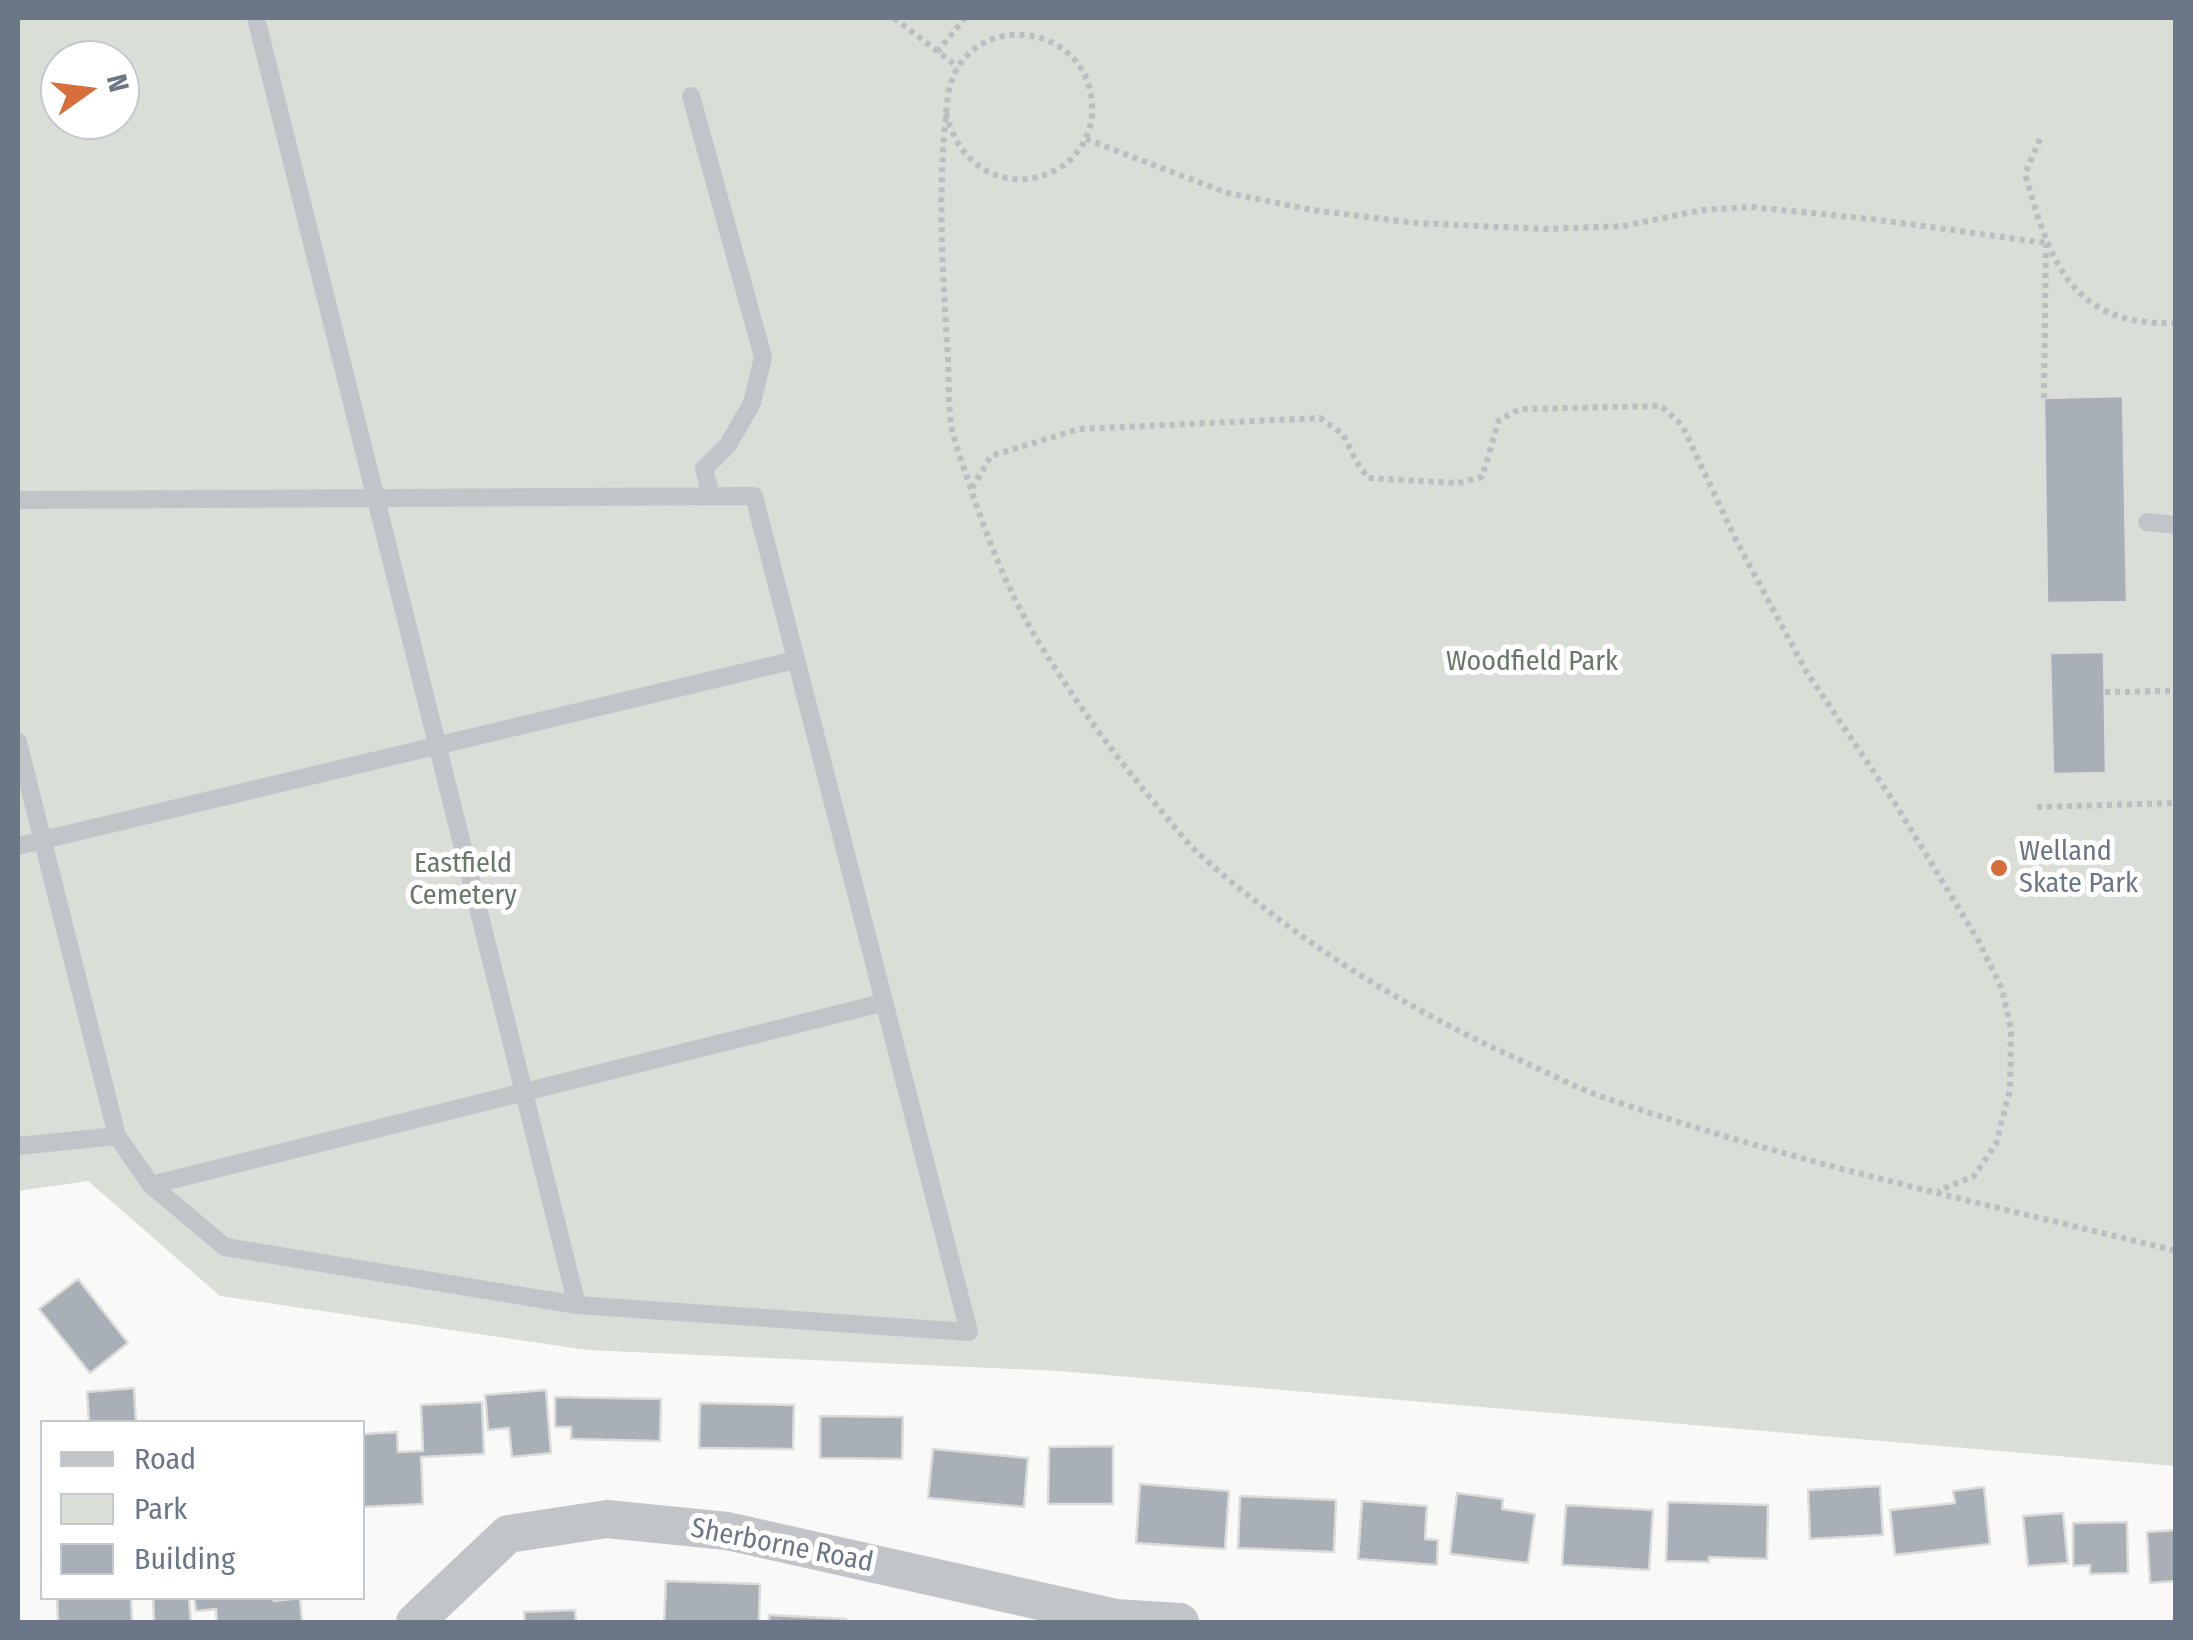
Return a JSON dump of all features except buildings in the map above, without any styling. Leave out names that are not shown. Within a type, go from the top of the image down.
[{"type":"street","name":"Sherborne Road","points":[[414,1622],[508,1534],[607,1519],[727,1531],[1116,1620],[1180,1622]]},
{"type":"lane","points":[[256,18],[577,1306]]},
{"type":"lane","points":[[692,96],[763,358],[752,403],[728,445],[704,468],[711,496]]},
{"type":"lane","points":[[18,500],[754,496],[969,1332],[577,1306],[225,1247],[151,1185],[118,1136],[18,742]]},
{"type":"lane","points":[[2147,522],[2176,525]]},
{"type":"lane","points":[[18,846],[794,660]]},
{"type":"lane","points":[[151,1185],[882,1002]]},
{"type":"lane","points":[[18,1146],[118,1136]]},
{"type":"path","points":[[894,18],[958,67]]},
{"type":"path","points":[[937,52],[964,18]]},
{"type":"path","points":[[946,113],[952,136],[965,156],[1006,179],[1030,179],[1052,172],[1072,158],[1086,138],[1092,115],[1091,90],[1082,68],[1065,49],[1044,37],[1020,33],[996,37],[974,49],[958,67],[948,89],[946,113],[940,186],[952,431],[989,544],[1038,641],[1111,752],[1194,849],[1298,932],[1441,1025],[1593,1094],[1832,1166],[2176,1251]]},
{"type":"path","points":[[1086,138],[1227,192],[1313,210],[1415,224],[1624,226],[1702,210],[1751,208],[1872,219],[2046,243]]},
{"type":"path","points":[[2040,140],[2025,174],[2046,243],[2067,282],[2105,310],[2146,324],[2176,323]]},
{"type":"path","points":[[2044,398],[2046,243]]},
{"type":"path","points":[[971,490],[991,456],[1080,429],[1320,418],[1343,434],[1368,478],[1458,483],[1482,477],[1499,420],[1520,409],[1662,406],[1682,424],[1736,540],[1806,671],[1896,805],[1978,940],[2002,989],[2011,1030],[2010,1090],[1996,1144],[1974,1176],[1937,1192]]},
{"type":"path","points":[[2105,692],[2176,691]]},
{"type":"path","points":[[2037,807],[2176,803]]},
{"type":"green space","name":"Woodfield Park","points":[[18,18],[2175,18],[2175,1466],[1059,1371],[587,1350],[220,1296],[88,1181],[18,1191]]},
{"type":"place","name":"Welland Skate Park","points":[[1999,868]]},
{"type":"park label","name":"Eastfield Cemetery","points":[[463,880]]}]
